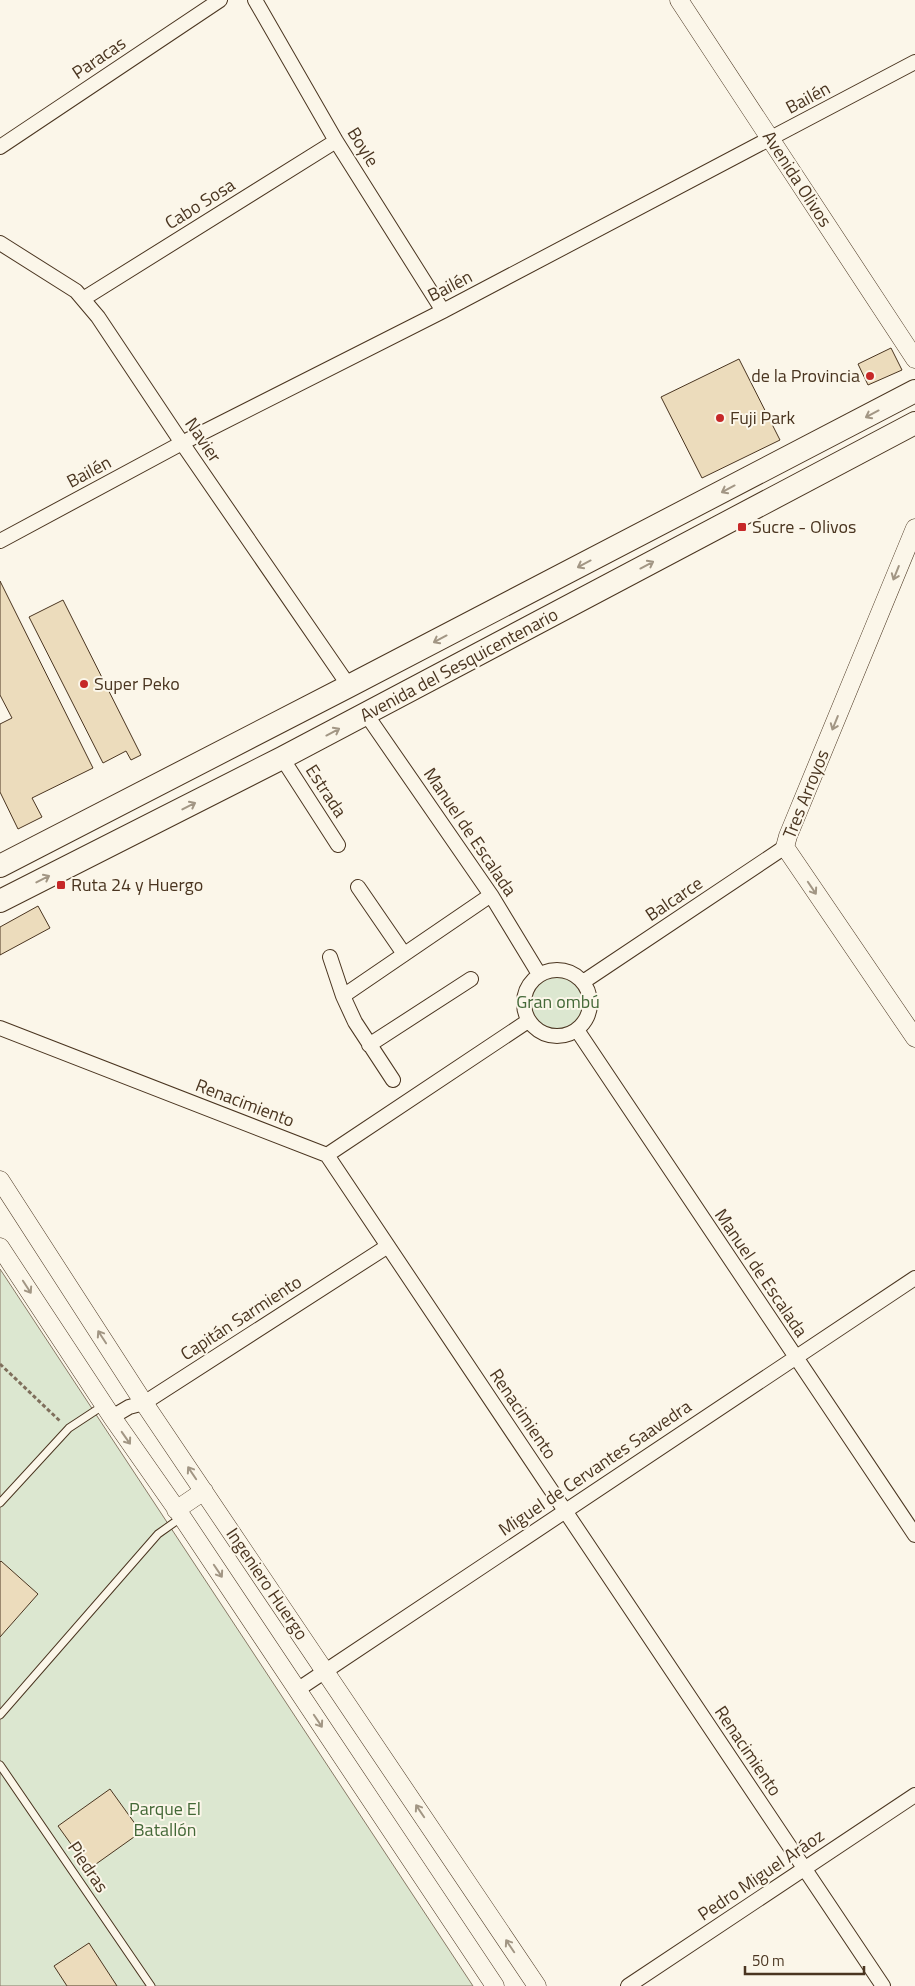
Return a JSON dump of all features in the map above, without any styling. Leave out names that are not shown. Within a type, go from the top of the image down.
[{"type":"main road","name":"Avenida del Sesquicentenario","points":[[0,866],[915,391]]},
{"type":"main road","name":"Avenida del Sesquicentenario","points":[[0,901],[282,758],[915,423]]},
{"type":"street","name":"Paracas","points":[[0,148],[220,0]]},
{"type":"street","name":"Boyle","points":[[254,0],[336,141],[443,311]]},
{"type":"street","name":"Avenida Olivos","points":[[679,0],[915,359]]},
{"type":"street","name":"Bailén","points":[[0,541],[182,443],[443,311],[915,62]]},
{"type":"street","name":"Cabo Sosa","points":[[83,299],[336,141]]},
{"type":"street","name":"Navier","points":[[0,243],[76,291],[98,317],[349,686]]},
{"type":"street","name":"Tres Arroyos","points":[[915,528],[785,847],[915,1038]]},
{"type":"street","name":"Manuel de Escalada","points":[[366,714],[491,895],[539,974]]},
{"type":"street","name":"Estrada","points":[[282,758],[338,845]]},
{"type":"street","name":"Balcarce","points":[[583,982],[785,847]]},
{"type":"street","points":[[358,887],[404,954]]},
{"type":"street","points":[[343,996],[491,895]]},
{"type":"street","points":[[330,956],[343,996],[355,1022],[393,1080]]},
{"type":"street","points":[[558,969],[576,975],[583,982],[590,996],[589,1012],[577,1030],[569,1034],[551,1036],[534,1028],[528,1021],[523,1001],[525,990],[539,974],[548,970],[558,969]]},
{"type":"street","points":[[369,1045],[471,979]]},
{"type":"street","points":[[327,1155],[528,1021]]},
{"type":"street","name":"Renacimiento","points":[[0,1028],[327,1155],[883,1986]]},
{"type":"street","name":"Manuel de Escalada","points":[[577,1030],[794,1357],[915,1535]]},
{"type":"street","name":"Ingeniero Huergo","points":[[0,1180],[144,1403],[537,1986]]},
{"type":"street","name":"Capitán Sarmiento","points":[[108,1411],[144,1403],[388,1246]]},
{"type":"street","name":"Ingeniero Huergo","points":[[0,1247],[108,1411],[495,1986]]},
{"type":"street","name":"Miguel de Cervantes Saavedra","points":[[297,1690],[915,1278]]},
{"type":"street","points":[[179,1514],[204,1491]]},
{"type":"street","name":"Pedro Miguel Aráoz","points":[[628,1986],[915,1795]]},
{"type":"lane","points":[[0,1502],[69,1428],[108,1411]]},
{"type":"lane","points":[[0,1715],[158,1534],[179,1514]]},
{"type":"lane","name":"Piedras","points":[[0,1766],[151,1986]]},
{"type":"path","points":[[0,1364],[69,1428]]},
{"type":"green space","name":"Gran ombú","points":[[552,973],[564,973],[579,981],[587,996],[587,1008],[579,1023],[564,1031],[552,1031],[537,1023],[529,1008],[529,996],[537,981]]},
{"type":"green space","name":"Parque El Batallón","points":[[0,1269],[473,1986],[0,1986]]},
{"type":"building","points":[[891,348],[902,370],[868,385],[858,364]]},
{"type":"building","name":"Fuji Park","points":[[739,359],[780,440],[702,478],[661,397]]},
{"type":"building","points":[[0,581],[93,768],[32,798],[42,817],[18,829],[0,792],[0,724],[12,718],[0,695]]},
{"type":"building","name":"Super Peko","points":[[63,600],[141,755],[131,760],[126,751],[103,763],[29,617]]},
{"type":"building","points":[[38,906],[50,928],[0,955],[0,927]]},
{"type":"building","points":[[0,1562],[38,1594],[0,1637]]},
{"type":"building","points":[[110,1789],[141,1832],[89,1869],[58,1826]]},
{"type":"building","points":[[89,1943],[117,1986],[67,1986],[54,1966]]},
{"type":"place","name":"de la Provincia","points":[[870,376]]},
{"type":"place","name":"Fuji Park","points":[[720,418]]},
{"type":"place","name":"Sucre - Olivos","points":[[742,527]]},
{"type":"place","name":"Super Peko","points":[[84,684]]},
{"type":"place","name":"Ruta 24 y Huergo","points":[[61,885]]}]
